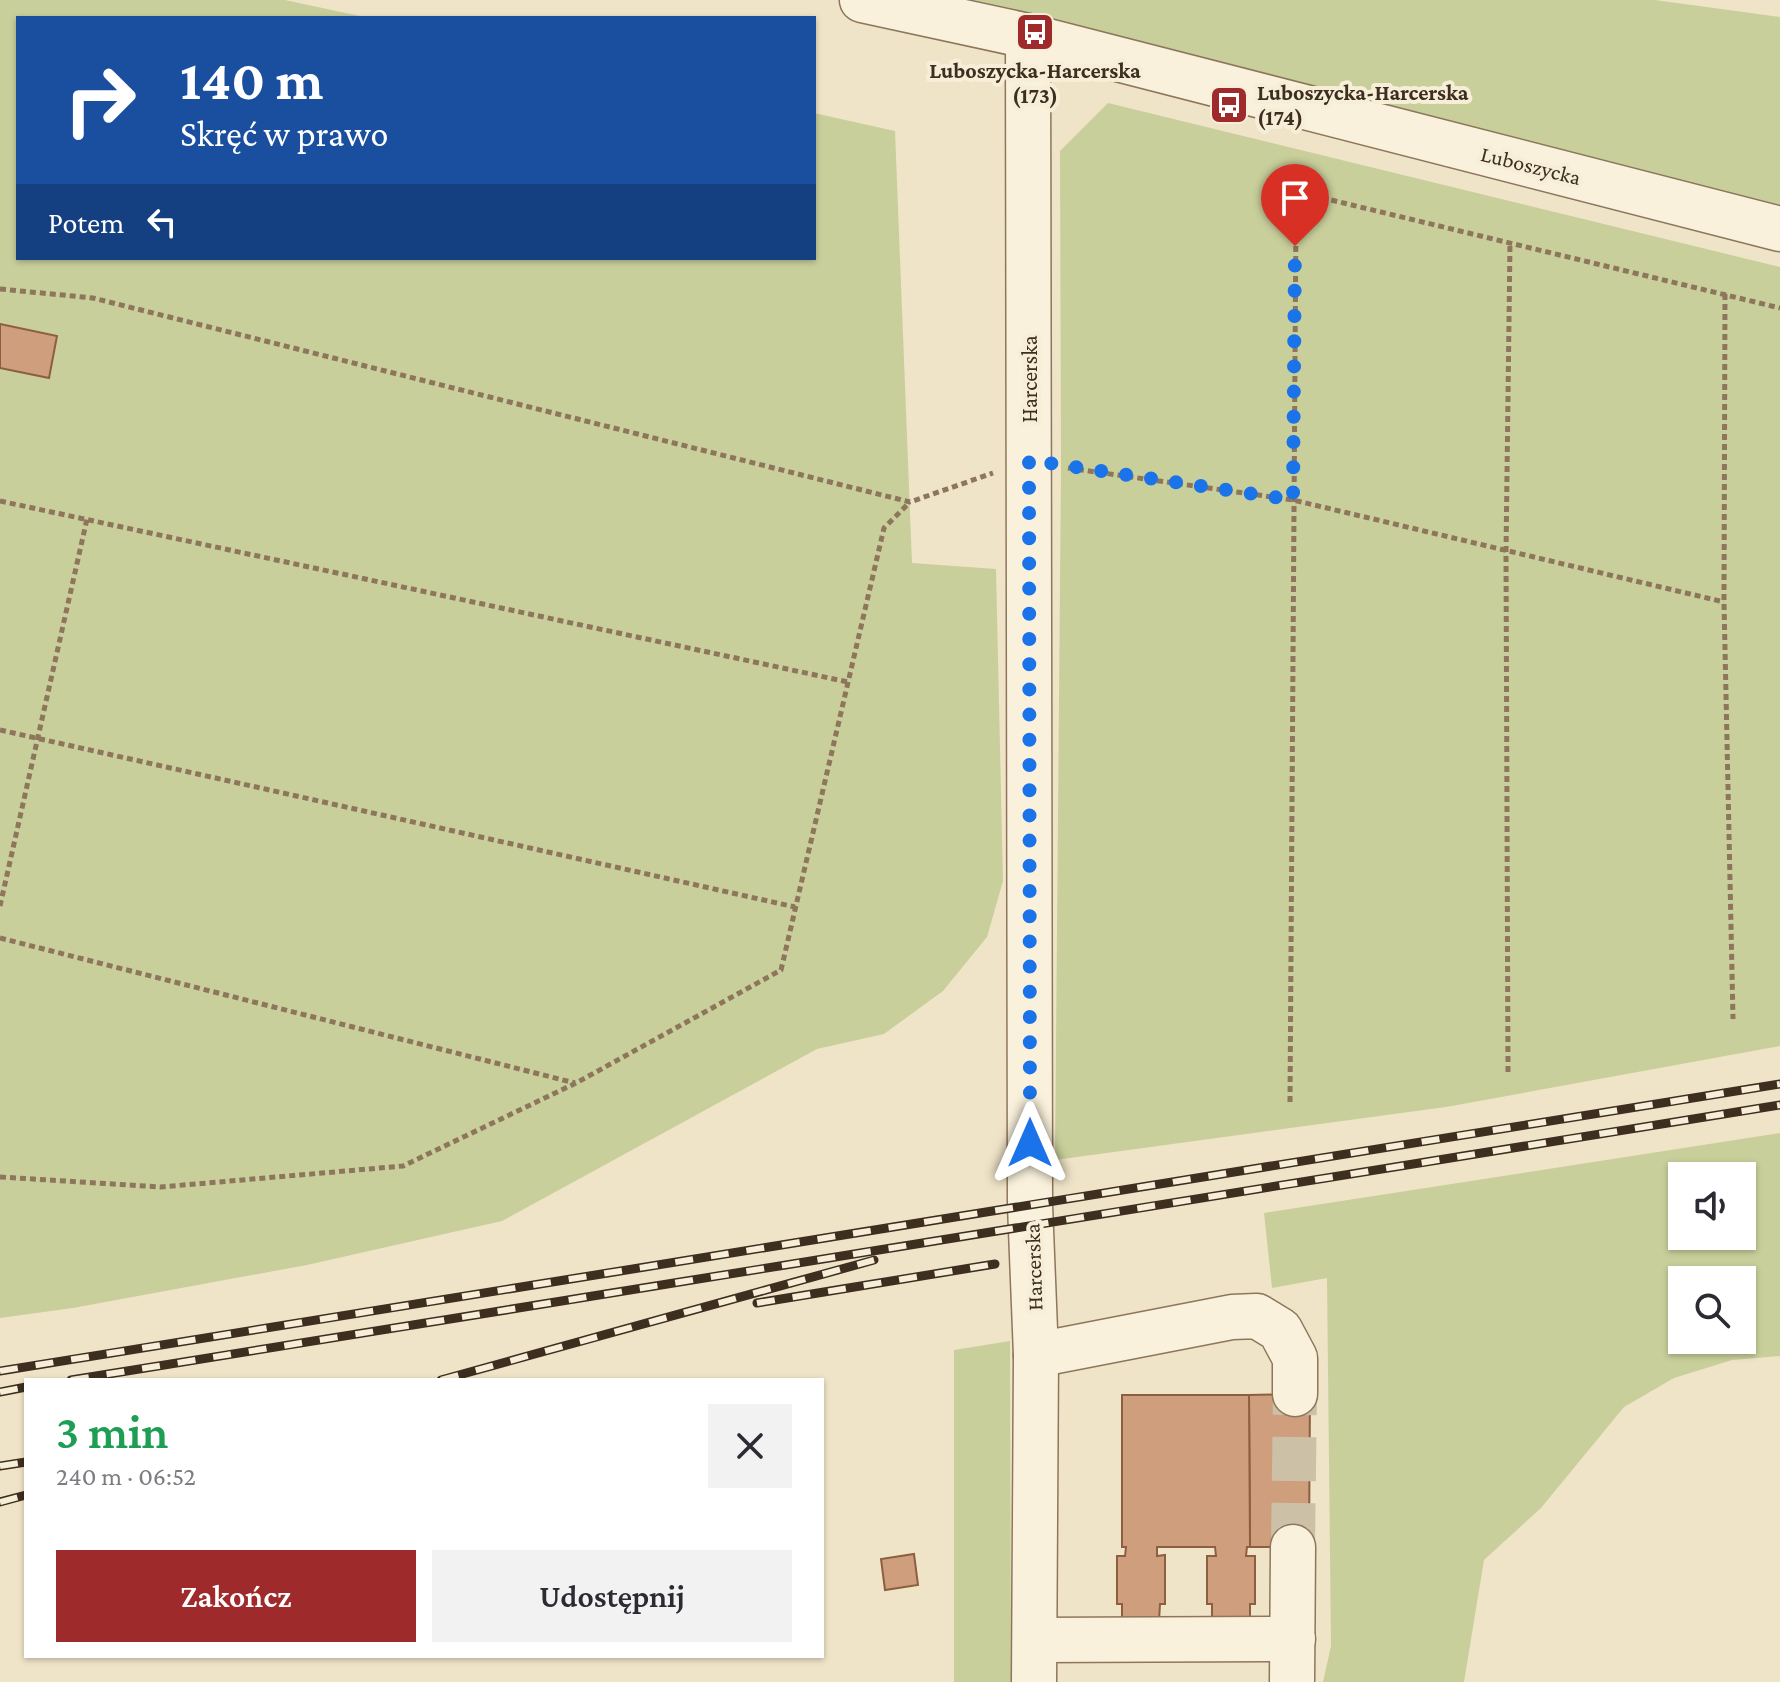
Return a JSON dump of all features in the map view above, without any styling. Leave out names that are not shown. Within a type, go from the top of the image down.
[{"type":"street","name":"Luboszycka","points":[[862,0],[1028,36],[1780,229]]},
{"type":"street","name":"Harcerska","points":[[1028,36],[1030,1205],[1036,1355],[1035,1661]]},
{"type":"street","points":[[1036,1355],[1232,1317],[1257,1316],[1280,1330],[1295,1358],[1295,1394]]},
{"type":"street","points":[[1292,1682],[1293,1547]]},
{"type":"street","points":[[1035,1661],[1293,1639]]},
{"type":"path","points":[[1290,1102],[1296,214],[1302,193],[1780,308]]},
{"type":"path","points":[[1508,1072],[1506,552],[1510,243]]},
{"type":"path","points":[[0,289],[93,298],[910,502]]},
{"type":"path","points":[[1725,294],[1724,602],[1733,1019]]},
{"type":"path","points":[[0,1177],[161,1187],[403,1166],[576,1083],[781,970],[884,528],[910,502],[1029,460],[1293,500],[1724,602]]},
{"type":"path","points":[[0,501],[848,682]]},
{"type":"path","points":[[0,906],[87,519]]},
{"type":"path","points":[[0,730],[795,907]]},
{"type":"path","points":[[0,938],[576,1083]]},
{"type":"green space","points":[[0,0],[285,0],[360,16],[16,16],[16,260],[816,260],[816,113],[895,131],[912,563],[996,569],[1003,881],[987,937],[943,991],[884,1034],[817,1049],[502,1221],[307,1265],[73,1308],[0,1318]]},
{"type":"green space","points":[[862,0],[1655,0],[1780,17],[1780,229]]},
{"type":"green space","points":[[1108,103],[1780,267],[1780,1046],[1446,1107],[1055,1160],[1061,467],[1060,151]]},
{"type":"green space","points":[[1780,1133],[1780,1356],[1732,1360],[1674,1378],[1624,1407],[1541,1508],[1484,1560],[1464,1682],[1323,1682],[1331,1646],[1327,1278],[1272,1288],[1264,1213]]},
{"type":"green space","points":[[1010,1341],[1011,1682],[954,1682],[954,1350]]},
{"type":"building","points":[[0,324],[57,336],[49,378],[0,368]]},
{"type":"building","points":[[1310,1394],[1309,1547],[1250,1547],[1249,1395]]},
{"type":"building","points":[[1122,1395],[1249,1395],[1250,1547],[1247,1547],[1246,1556],[1255,1556],[1255,1604],[1250,1604],[1250,1621],[1212,1621],[1212,1604],[1207,1604],[1207,1556],[1216,1556],[1215,1547],[1157,1547],[1157,1556],[1165,1555],[1165,1604],[1160,1604],[1159,1621],[1122,1621],[1122,1604],[1117,1604],[1117,1556],[1125,1556],[1126,1547],[1122,1547]]},
{"type":"building","points":[[914,1554],[918,1585],[885,1590],[881,1559]]},
{"type":"tunnel","points":[[1293,1547],[1295,1394]]},
{"type":"railway","points":[[0,1371],[1780,1084]]},
{"type":"railway","points":[[83,1378],[1780,1105]]},
{"type":"railway","points":[[448,1378],[874,1260]]},
{"type":"railway","points":[[757,1303],[995,1264]]},
{"type":"railway","points":[[0,1392],[24,1387]]},
{"type":"railway","points":[[0,1466],[24,1462]]},
{"type":"railway","points":[[0,1502],[24,1496]]},
{"type":"place","name":"Luboszycka-Harcerska (173)","points":[[1035,32]]},
{"type":"place","name":"Luboszycka-Harcerska (174)","points":[[1229,105]]},
{"type":"route","points":[[1030,1143],[1029,460],[1293,500],[1295,246]]}]
